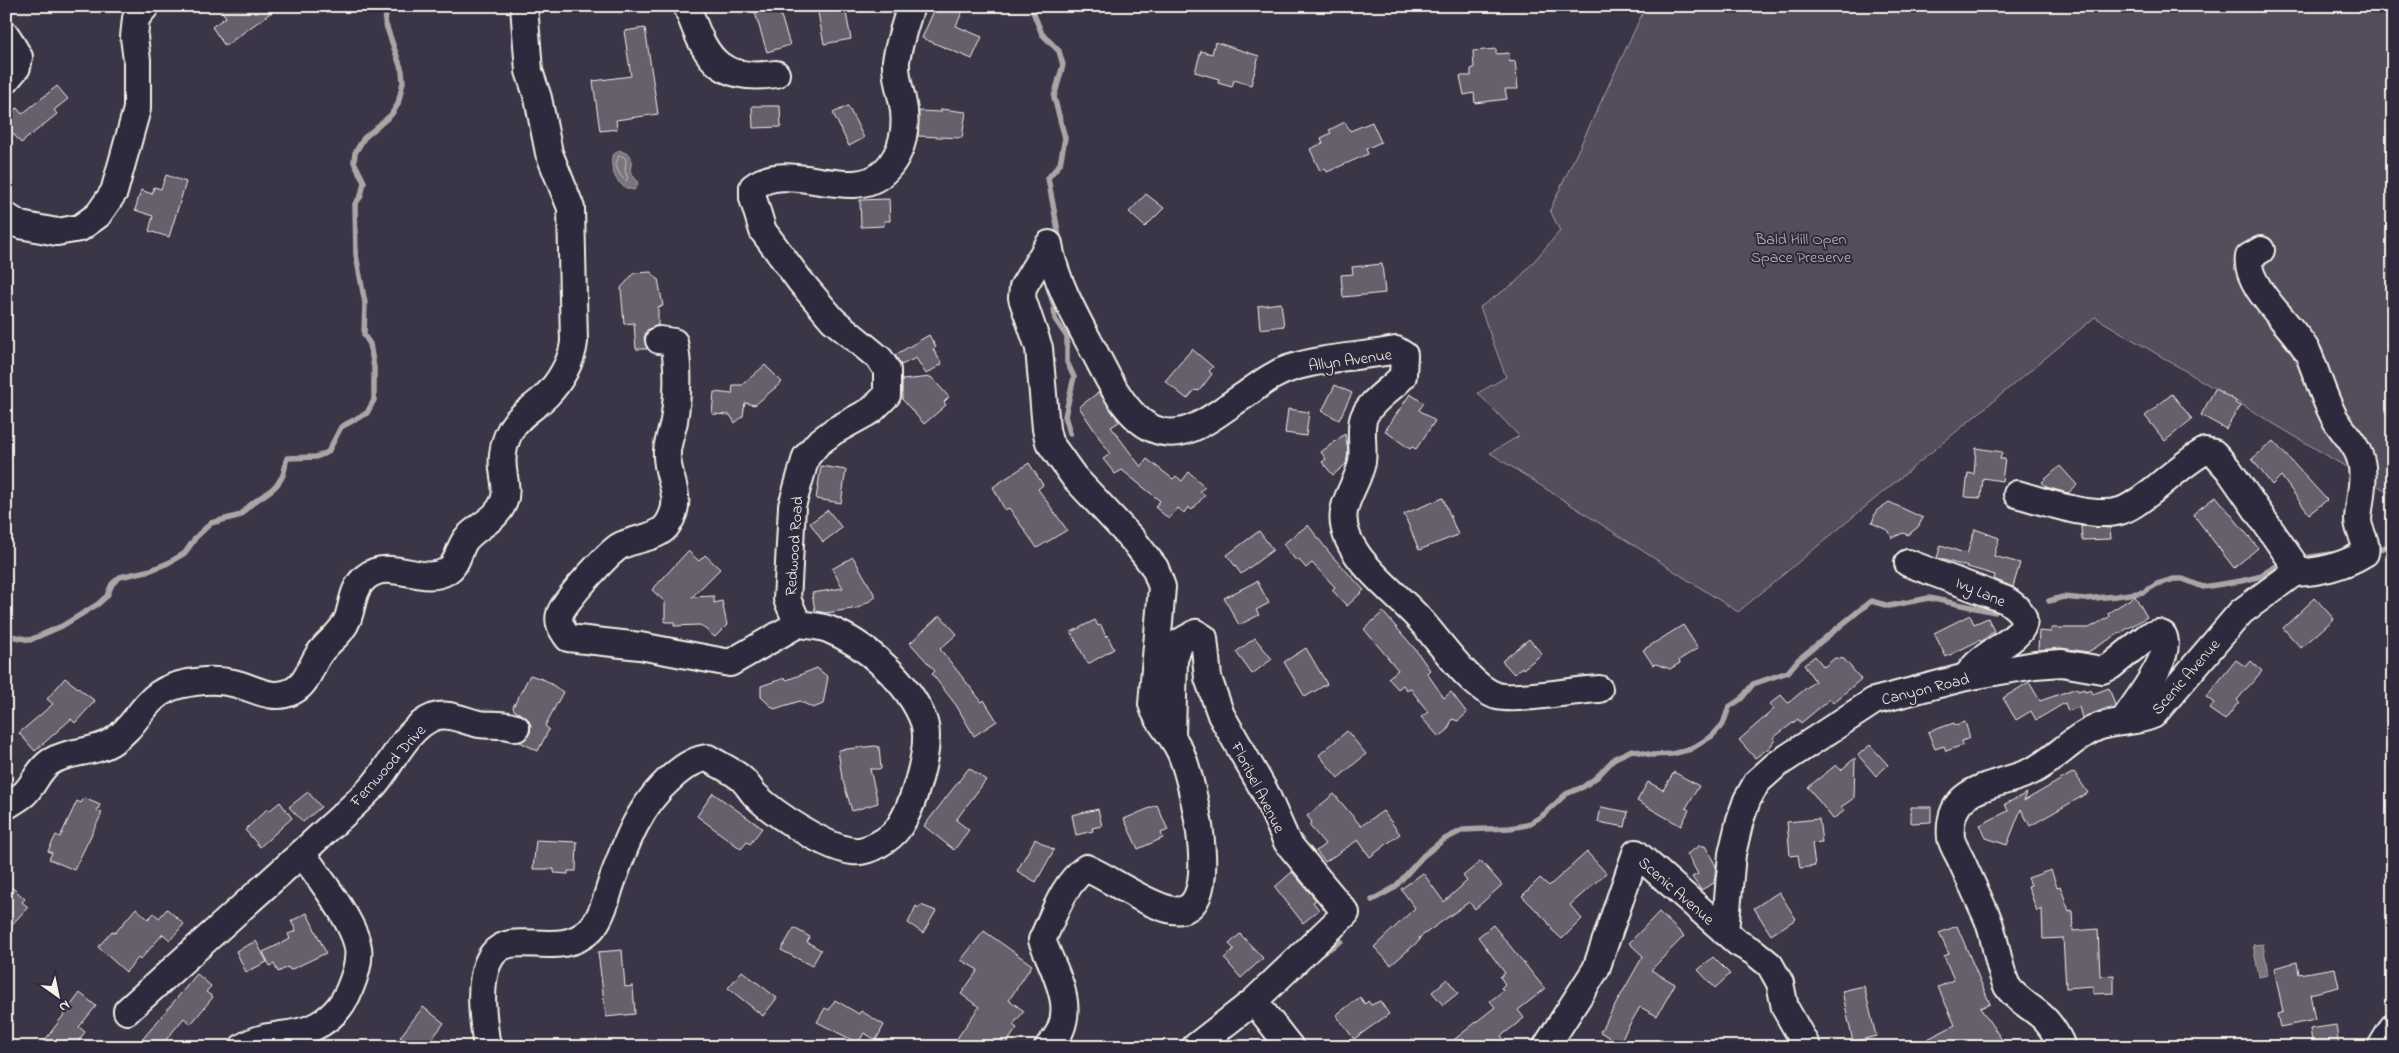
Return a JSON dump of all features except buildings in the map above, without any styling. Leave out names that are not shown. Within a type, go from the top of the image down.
[{"type":"street","points":[[6,216],[20,225],[57,232],[80,228],[98,216],[114,192],[137,109],[137,60],[134,37],[136,18],[146,6]]},
{"type":"street","points":[[6,806],[24,794],[42,768],[50,762],[68,754],[92,751],[114,741],[125,732],[145,704],[164,690],[177,685],[218,680],[235,683],[258,693],[285,694],[294,690],[303,683],[320,653],[337,637],[343,627],[354,594],[367,576],[388,569],[434,575],[442,573],[456,562],[466,539],[493,518],[500,509],[506,492],[503,474],[504,447],[510,431],[518,420],[558,383],[573,352],[574,342],[571,208],[549,154],[538,98],[529,71],[524,6]]},
{"type":"street","points":[[687,6],[701,45],[712,60],[731,71],[756,77],[776,74]]},
{"type":"street","name":"Redwood Road","points":[[798,624],[787,599],[792,506],[806,458],[826,437],[872,410],[887,395],[887,370],[880,359],[833,320],[789,267],[763,231],[753,198],[753,187],[764,179],[785,176],[831,184],[866,182],[882,174],[896,159],[903,143],[903,102],[897,79],[896,62],[911,6]]},
{"type":"street","points":[[6,36],[19,57],[17,67],[6,80]]},
{"type":"street","name":"Allyn Avenue","points":[[1035,267],[1049,244],[1050,256],[1063,290],[1107,378],[1123,404],[1136,419],[1157,431],[1175,433],[1196,426],[1269,378],[1290,368],[1396,350],[1404,355],[1404,376],[1366,411],[1363,420],[1362,463],[1349,496],[1343,519],[1351,546],[1374,574],[1422,621],[1452,659],[1487,691],[1498,696],[1512,697],[1599,688]]},
{"type":"street","points":[[2017,494],[2082,510],[2120,511],[2138,501],[2194,457],[2205,451],[2214,453],[2229,470],[2285,548],[2294,564],[2294,573],[2315,572],[2333,567],[2365,553],[2367,547],[2358,521],[2361,499],[2360,456],[2335,419],[2322,393],[2307,352],[2264,296],[2248,267],[2249,257],[2261,250]]},
{"type":"street","name":"Floribel Avenue","points":[[1035,267],[1023,287],[1022,298],[1040,348],[1046,430],[1049,442],[1074,477],[1134,541],[1155,568],[1162,587],[1152,704],[1155,714],[1172,734],[1191,782],[1200,826],[1202,882],[1199,895],[1193,905],[1185,909],[1169,909],[1086,868],[1076,875],[1069,884],[1042,940],[1063,989],[1065,1002],[1059,1029],[1048,1047]]},
{"type":"street","points":[[487,1047],[482,1009],[488,962],[494,952],[505,945],[520,942],[535,945],[564,944],[578,939],[591,928],[602,911],[628,837],[641,813],[666,782],[693,762],[708,758],[742,780],[755,795],[789,821],[836,846],[854,852],[867,850],[885,840],[898,828],[925,763],[924,722],[908,695],[891,672],[868,651],[851,640],[826,629],[798,624],[730,663],[640,646],[568,638],[560,627],[560,614],[577,589],[619,546],[649,536],[667,526],[676,507],[676,495],[667,452],[674,420],[678,362],[674,342],[659,340]]},
{"type":"street","name":"Ivy Lane","points":[[1908,563],[2006,600],[2019,608],[2024,615],[2024,624],[2018,634],[1979,662],[1966,677]]},
{"type":"street","name":"Scenic Avenue","points":[[2062,1047],[2052,1029],[2038,1012],[2021,1000],[2008,986],[1988,919],[1951,839],[1957,804],[1968,794],[1982,787],[2032,771],[2075,739],[2099,726],[2124,720],[2144,719],[2153,715],[2241,612],[2294,573]]},
{"type":"street","name":"Floribel Avenue","points":[[1172,734],[1174,660],[1180,642],[1196,633],[1204,638],[1208,678],[1221,715],[1265,792],[1287,842],[1346,913],[1254,1000],[1195,1047]]},
{"type":"street","name":"Canyon Road","points":[[1725,932],[1732,854],[1747,800],[1757,782],[1776,765],[1874,701],[1966,677],[2034,664],[2062,663],[2102,670],[2111,666],[2148,636],[2158,633],[2165,640],[2166,648],[2162,660],[2124,720]]},
{"type":"street","name":"Fernwood Drive","points":[[128,1011],[302,853],[372,786],[410,736],[423,723],[436,717],[450,715],[479,724],[504,723],[516,728]]},
{"type":"street","points":[[243,1047],[256,1039],[298,1033],[329,1018],[345,1002],[352,984],[357,966],[358,948],[353,930],[302,853]]},
{"type":"street","name":"Scenic Avenue","points":[[1546,1047],[1596,969],[1636,853],[1725,932],[1770,965],[1780,984],[1785,1008],[1807,1047]]},
{"type":"street","points":[[1254,1000],[1290,1047]]},
{"type":"street","points":[[2381,1047],[2393,1027]]},
{"type":"green space","name":"Bald Hill Open Space Preserve","points":[[1646,6],[2393,6],[2393,495],[2095,317],[1738,612],[1490,453],[1519,436],[1478,393],[1506,377],[1480,307],[1516,282],[1560,231],[1550,210]]},
{"type":"water","points":[[619,150],[630,155],[632,160],[630,171],[638,185],[634,190],[623,186],[614,173],[612,156]]},
{"type":"water","points":[[2263,944],[2268,975],[2259,977],[2253,945]]},
{"type":"waterway","points":[[6,642],[11,636],[30,640],[62,626],[98,604],[107,596],[112,584],[120,577],[151,570],[185,553],[196,537],[211,523],[241,515],[245,509],[274,488],[283,475],[287,458],[316,457],[328,452],[341,427],[367,413],[374,400],[374,368],[370,344],[364,335],[365,303],[356,255],[355,204],[361,196],[364,182],[354,162],[355,153],[364,138],[391,115],[398,104],[403,82],[402,71],[385,22],[387,6]]},
{"type":"waterway","points":[[1037,6],[1033,12],[1042,34],[1059,51],[1063,65],[1054,97],[1065,138],[1060,164],[1048,178],[1060,242]]},
{"type":"waterway","points":[[1048,288],[1054,306],[1055,319],[1067,337],[1067,362],[1074,377],[1065,416],[1070,433]]},
{"type":"waterway","points":[[2379,549],[2393,545]]},
{"type":"waterway","points":[[2303,558],[2339,553]]},
{"type":"waterway","points":[[2049,601],[2063,597],[2085,599],[2144,592],[2157,584],[2174,579],[2183,579],[2203,587],[2241,581],[2258,577],[2282,563]]},
{"type":"waterway","points":[[1372,900],[1394,888],[1423,856],[1443,840],[1463,830],[1510,828],[1527,825],[1542,816],[1566,794],[1583,787],[1597,777],[1615,758],[1632,750],[1652,755],[1672,754],[1691,749],[1712,736],[1723,724],[1729,707],[1741,699],[1753,684],[1788,672],[1798,660],[1871,601],[1889,606],[1929,598],[1995,612]]},
{"type":"waterway","points":[[1320,955],[1341,941]]}]
